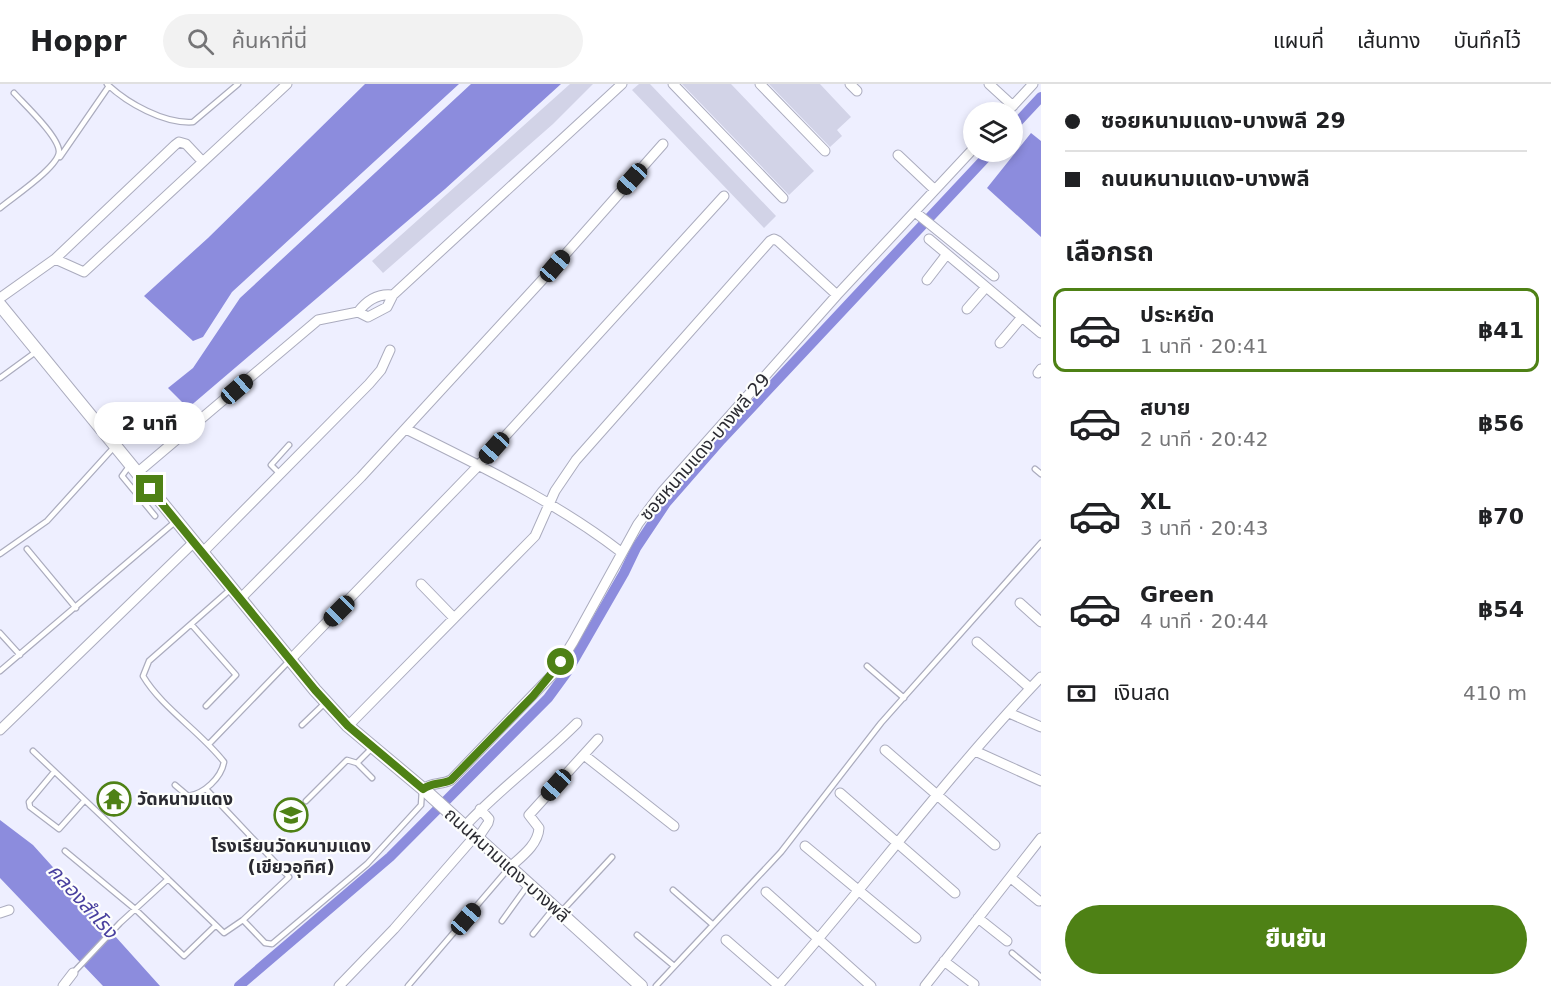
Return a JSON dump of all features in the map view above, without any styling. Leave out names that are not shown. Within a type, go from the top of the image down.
[{"type":"main road","name":"ถนนหนามแดง-บางพลี","points":[[0,305],[290,660],[348,726],[426,791],[641,986]]},
{"type":"street","points":[[55,259],[84,272],[287,84]]},
{"type":"street","points":[[134,469],[318,320],[357,312],[364,304],[383,294],[393,294],[622,84]]},
{"type":"street","points":[[673,84],[783,198]]},
{"type":"street","points":[[760,84],[825,151]]},
{"type":"street","points":[[989,84],[1004,102]]},
{"type":"street","points":[[1016,102],[1033,84]]},
{"type":"street","points":[[0,298],[55,259],[179,142],[186,144],[202,161]]},
{"type":"street","points":[[240,598],[362,477],[663,144]]},
{"type":"street","points":[[898,154],[935,190]]},
{"type":"street","name":"ซอยหนามแดง-บางพลี 29","points":[[426,791],[432,783],[444,784],[451,780],[553,674],[591,610],[621,552],[643,516],[662,492],[837,296],[963,160]]},
{"type":"street","points":[[290,660],[478,465],[724,195]]},
{"type":"street","points":[[915,212],[994,276]]},
{"type":"street","points":[[348,726],[535,536],[550,503],[576,460],[770,241],[774,238],[778,241],[837,296]]},
{"type":"street","points":[[929,238],[1041,333]]},
{"type":"street","points":[[927,280],[947,254]]},
{"type":"street","points":[[967,309],[986,287]]},
{"type":"street","points":[[1000,343],[1022,317]]},
{"type":"street","points":[[202,553],[369,384],[381,370],[390,350]]},
{"type":"street","points":[[406,429],[550,503],[588,526],[621,552]]},
{"type":"street","points":[[0,730],[194,542]]},
{"type":"street","points":[[421,584],[454,618]]},
{"type":"street","points":[[1020,603],[1041,622]]},
{"type":"street","points":[[977,642],[1030,688]]},
{"type":"street","points":[[726,940],[778,986],[859,892],[897,842],[1041,677]]},
{"type":"street","points":[[1009,713],[1041,727]]},
{"type":"street","points":[[464,827],[480,809],[514,778],[545,755],[577,723]]},
{"type":"street","points":[[509,868],[535,842],[539,834],[539,828],[529,814],[598,740]]},
{"type":"street","points":[[885,750],[995,845]]},
{"type":"street","points":[[975,751],[1041,781]]},
{"type":"street","points":[[584,755],[675,826]]},
{"type":"street","points":[[840,793],[955,893]]},
{"type":"street","points":[[339,986],[394,929],[489,823],[480,809]]},
{"type":"street","points":[[925,986],[1041,838]]},
{"type":"street","points":[[805,846],[916,938]]},
{"type":"street","points":[[1011,879],[1040,901]]},
{"type":"street","points":[[766,892],[871,986]]},
{"type":"street","points":[[978,918],[1007,941]]},
{"type":"street","points":[[944,961],[974,984]]},
{"type":"street","points":[[63,986],[73,973]]},
{"type":"lane","points":[[0,208],[58,159],[108,85],[147,111],[184,123],[193,123],[238,84]]},
{"type":"lane","points":[[14,93],[55,140],[59,150],[58,159]]},
{"type":"lane","points":[[0,378],[37,351]]},
{"type":"lane","points":[[0,554],[47,521],[115,446]]},
{"type":"lane","points":[[280,474],[270,465],[289,446]]},
{"type":"lane","points":[[1035,468],[1041,474]]},
{"type":"lane","points":[[134,469],[122,476],[155,516]]},
{"type":"lane","points":[[0,671],[176,521]]},
{"type":"lane","points":[[656,986],[781,852],[854,757],[1041,543]]},
{"type":"lane","points":[[27,549],[76,608]]},
{"type":"lane","points":[[175,785],[188,796],[206,789],[223,772],[225,762],[150,688],[143,676],[149,661],[232,588]]},
{"type":"lane","points":[[191,624],[236,675],[206,706]]},
{"type":"lane","points":[[0,633],[20,655]]},
{"type":"lane","points":[[209,744],[290,660]]},
{"type":"lane","points":[[867,666],[904,698]]},
{"type":"lane","points":[[302,725],[326,702]]},
{"type":"lane","points":[[357,763],[373,748]]},
{"type":"lane","points":[[33,751],[224,933],[243,920],[289,877],[206,789]]},
{"type":"lane","points":[[306,801],[347,760],[357,763],[372,778]]},
{"type":"lane","points":[[54,772],[29,802],[30,807],[59,829],[84,801]]},
{"type":"lane","points":[[243,920],[265,943],[272,944],[367,864],[421,805],[426,791]]},
{"type":"lane","points":[[65,851],[135,909],[184,956],[215,926]]},
{"type":"lane","points":[[533,934],[612,857]]},
{"type":"lane","points":[[408,986],[509,868]]},
{"type":"lane","points":[[73,973],[120,923],[168,879]]},
{"type":"lane","points":[[502,921],[528,885]]},
{"type":"lane","points":[[673,890],[712,924]]},
{"type":"lane","points":[[637,935],[674,966]]},
{"type":"lane","points":[[1012,953],[1041,977]]},
{"type":"water","points":[[365,84],[459,84],[232,292],[203,337],[193,341],[144,296],[208,238]]},
{"type":"water","points":[[471,84],[561,84],[445,189],[188,408],[168,388],[193,368],[240,298]]},
{"type":"water","points":[[1031,133],[1041,141],[1041,237],[987,188],[1008,162],[1023,162],[1023,143]]},
{"type":"water","name":"คลองสำโรง","points":[[0,820],[33,845],[160,986],[103,986],[0,878]]},
{"type":"building","points":[[570,84],[593,84],[553,124],[383,273],[372,261]]},
{"type":"building","points":[[639,84],[650,84],[776,216],[764,228],[632,90]]},
{"type":"building","points":[[682,84],[731,84],[814,171],[789,195]]},
{"type":"building","points":[[769,84],[820,84],[851,117],[837,130],[842,136],[830,147]]},
{"type":"waterway","points":[[1023,116],[1041,97]]},
{"type":"waterway","points":[[239,986],[390,857],[548,698],[567,672],[636,548],[666,503],[721,440],[982,162]]},
{"type":"place","name":"วัดหนามแดง","points":[[114,799]]},
{"type":"place","name":"โรงเรียนวัดหนามแดง (เขียวอุทิศ)","points":[[291,815]]},
{"type":"route","points":[[150,489],[315,690],[348,726],[423,789],[432,783],[444,784],[451,780],[533,696],[561,662]]}]
